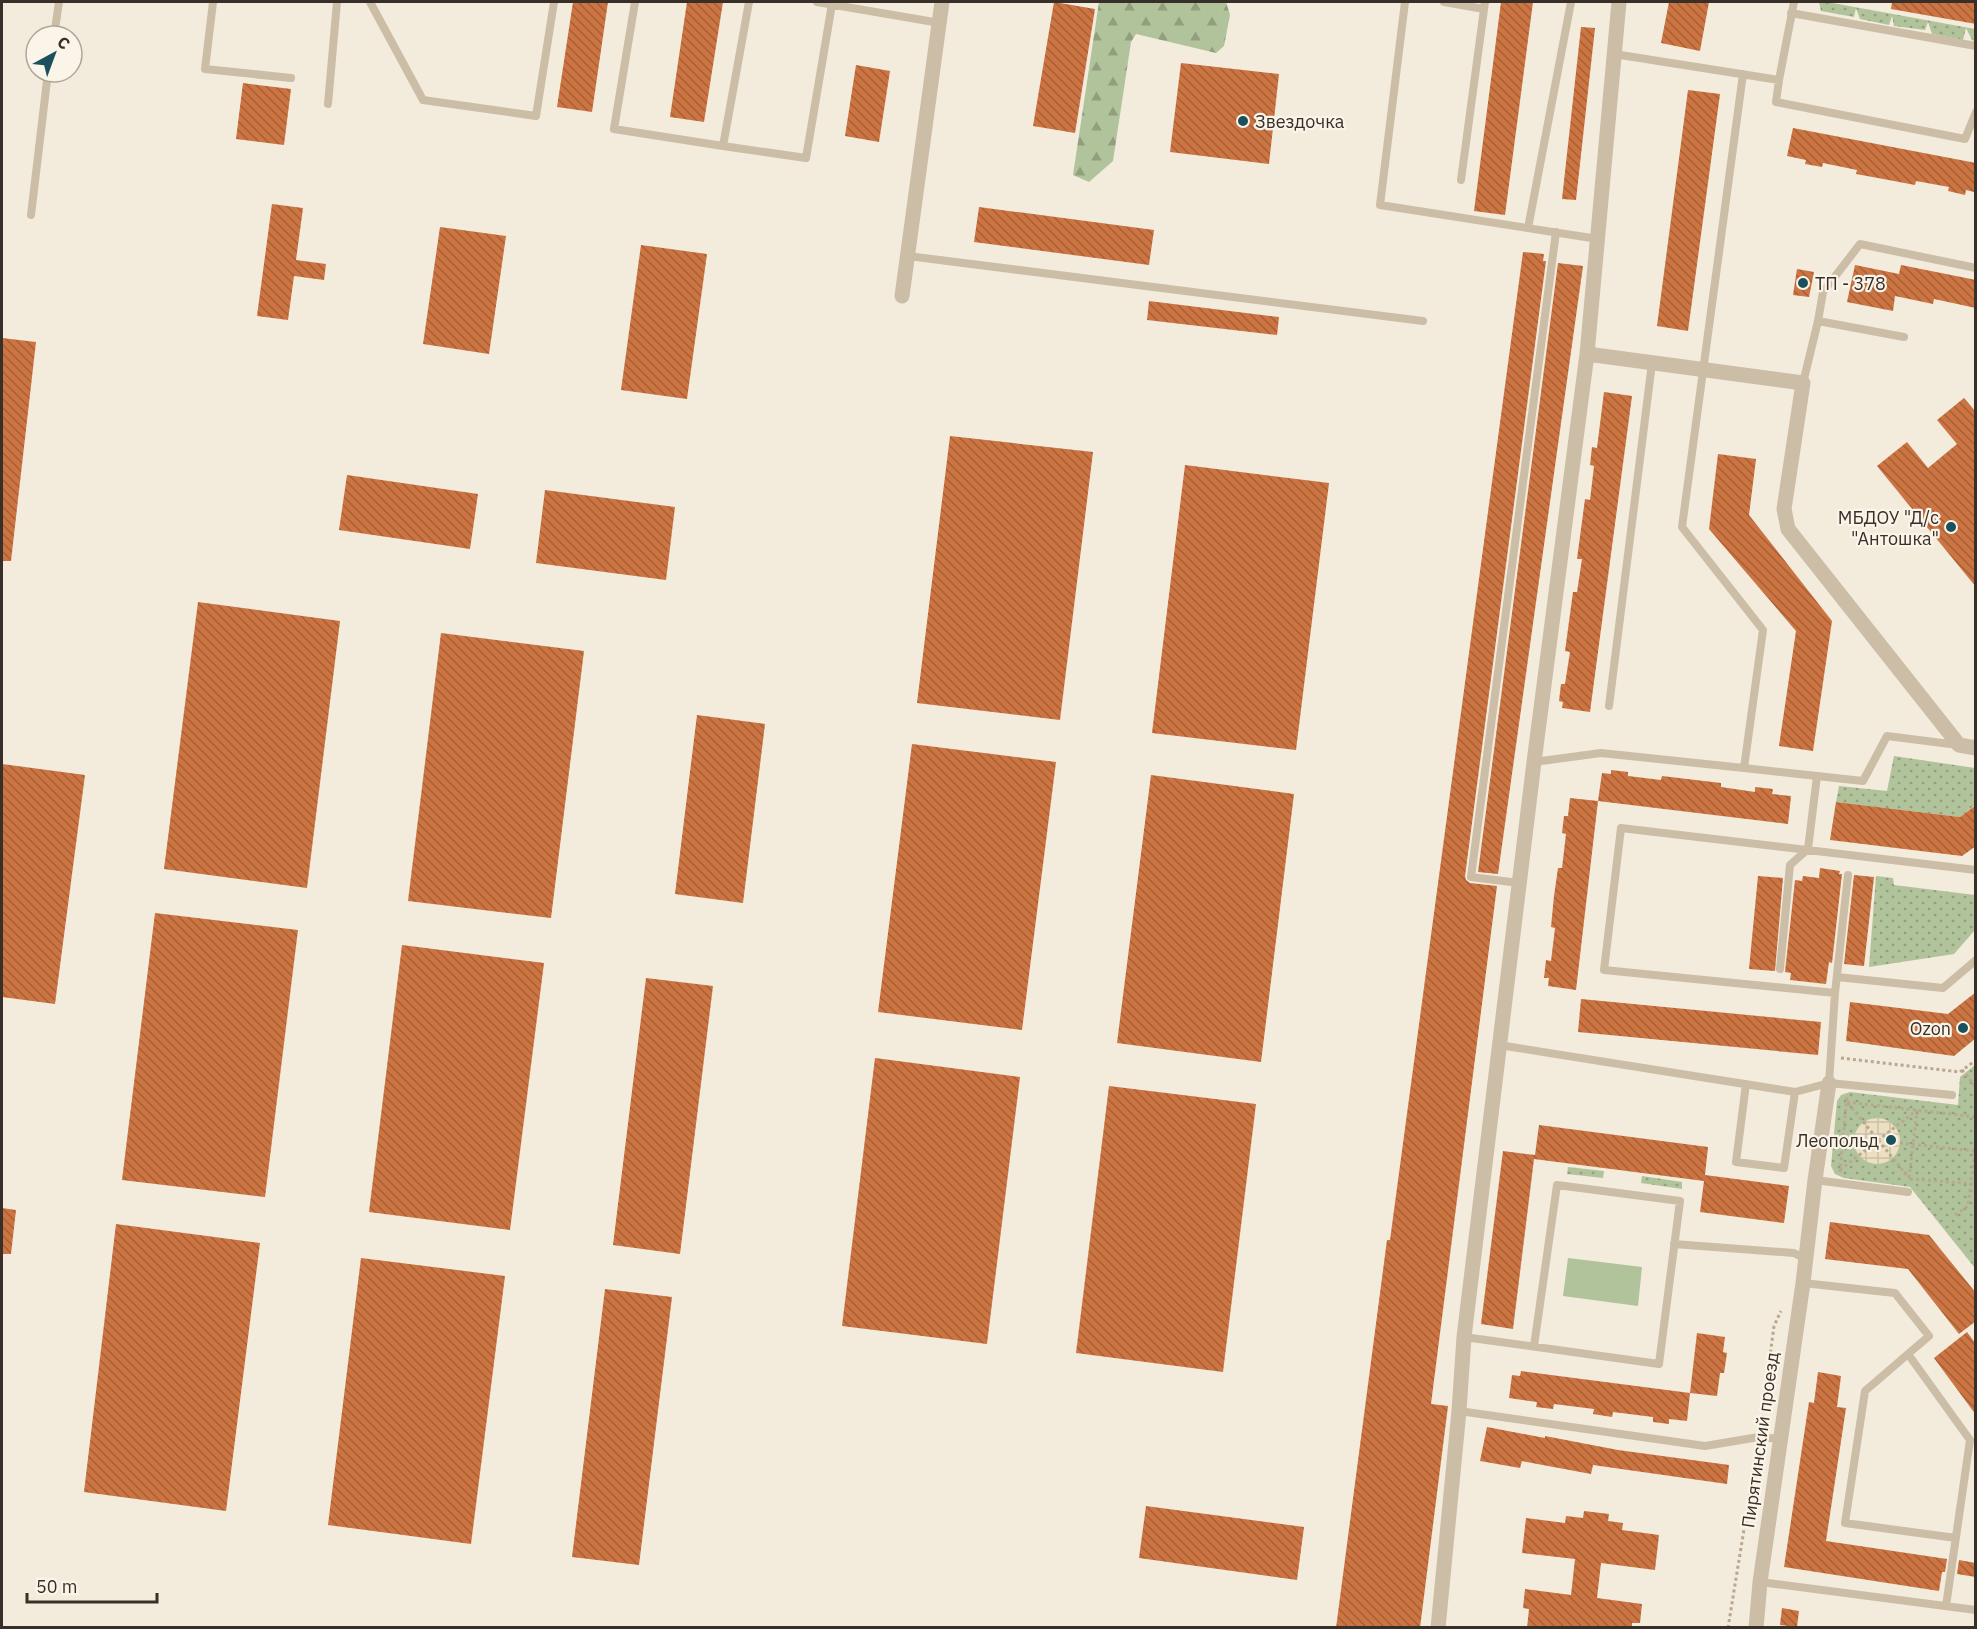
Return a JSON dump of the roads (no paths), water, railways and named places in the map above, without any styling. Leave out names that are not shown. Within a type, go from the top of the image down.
[{"type":"street","points":[[902,296],[942,2]]},
{"type":"street","points":[[1438,1628],[1464,1337],[1498,1045],[1587,354],[1619,2]]},
{"type":"street","points":[[1587,354],[1803,383],[1784,509],[1788,528],[1959,745],[1976,748]]},
{"type":"street","name":"Пирятинский проезд","points":[[1756,1628],[1760,1582],[1829,1083]]},
{"type":"lane","points":[[56,24],[59,2]]},
{"type":"lane","points":[[213,2],[205,69],[291,78]]},
{"type":"lane","points":[[328,104],[337,2]]},
{"type":"lane","points":[[370,2],[423,100],[536,116],[554,2]]},
{"type":"lane","points":[[635,2],[614,129],[806,158],[832,4]]},
{"type":"lane","points":[[723,146],[749,2]]},
{"type":"lane","points":[[817,2],[940,23]]},
{"type":"lane","points":[[1405,2],[1380,205],[1598,239]]},
{"type":"lane","points":[[1444,2],[1485,5],[1461,180]]},
{"type":"lane","points":[[1528,228],[1571,2]]},
{"type":"lane","points":[[1794,2],[1776,102],[1965,139],[1976,112]]},
{"type":"lane","points":[[1791,13],[1976,46]]},
{"type":"lane","points":[[1614,54],[1779,80]]},
{"type":"lane","points":[[1743,74],[1682,527],[1763,630],[1744,768]]},
{"type":"lane","points":[[31,215],[47,84]]},
{"type":"lane","points":[[1519,883],[1471,877],[1556,232]]},
{"type":"lane","points":[[1803,383],[1818,321],[1822,292],[1860,244],[1976,268]]},
{"type":"lane","points":[[908,256],[1423,321]]},
{"type":"lane","points":[[1818,321],[1904,337]]},
{"type":"lane","points":[[1609,706],[1653,363]]},
{"type":"lane","points":[[1534,762],[1601,753],[1863,781],[1887,736],[1959,745]]},
{"type":"lane","points":[[1780,969],[1790,866],[1808,849],[1817,776]]},
{"type":"lane","points":[[1835,993],[1604,970],[1621,828],[1976,870]]},
{"type":"lane","points":[[1829,1083],[1835,993],[1848,874]]},
{"type":"lane","points":[[1837,977],[1942,988],[1976,960]]},
{"type":"lane","points":[[1498,1045],[1795,1092],[1829,1083],[1952,1095]]},
{"type":"lane","points":[[1746,1084],[1736,1162],[1784,1168],[1795,1092]]},
{"type":"lane","points":[[1815,1180],[1908,1192]]},
{"type":"lane","points":[[1464,1337],[1659,1364],[1680,1201],[1557,1185],[1534,1346]]},
{"type":"lane","points":[[1674,1244],[1794,1253],[1806,1259]]},
{"type":"lane","points":[[1803,1283],[1896,1293],[1929,1336],[1864,1391],[1845,1523],[1956,1538]]},
{"type":"lane","points":[[1908,1354],[1970,1440],[1946,1606]]},
{"type":"lane","points":[[1459,1412],[1705,1446],[1759,1437],[1780,1439]]},
{"type":"lane","points":[[1760,1582],[1976,1610]]},
{"type":"place","name":"Звездочка","points":[[1243,121]]},
{"type":"place","name":"ТП - 378","points":[[1803,283]]},
{"type":"place","name":"МБДОУ \"Д/с \"Антошка\"","points":[[1951,527]]},
{"type":"place","name":"Ozon","points":[[1963,1028]]},
{"type":"place","name":"Леопольд","points":[[1891,1140]]}]
